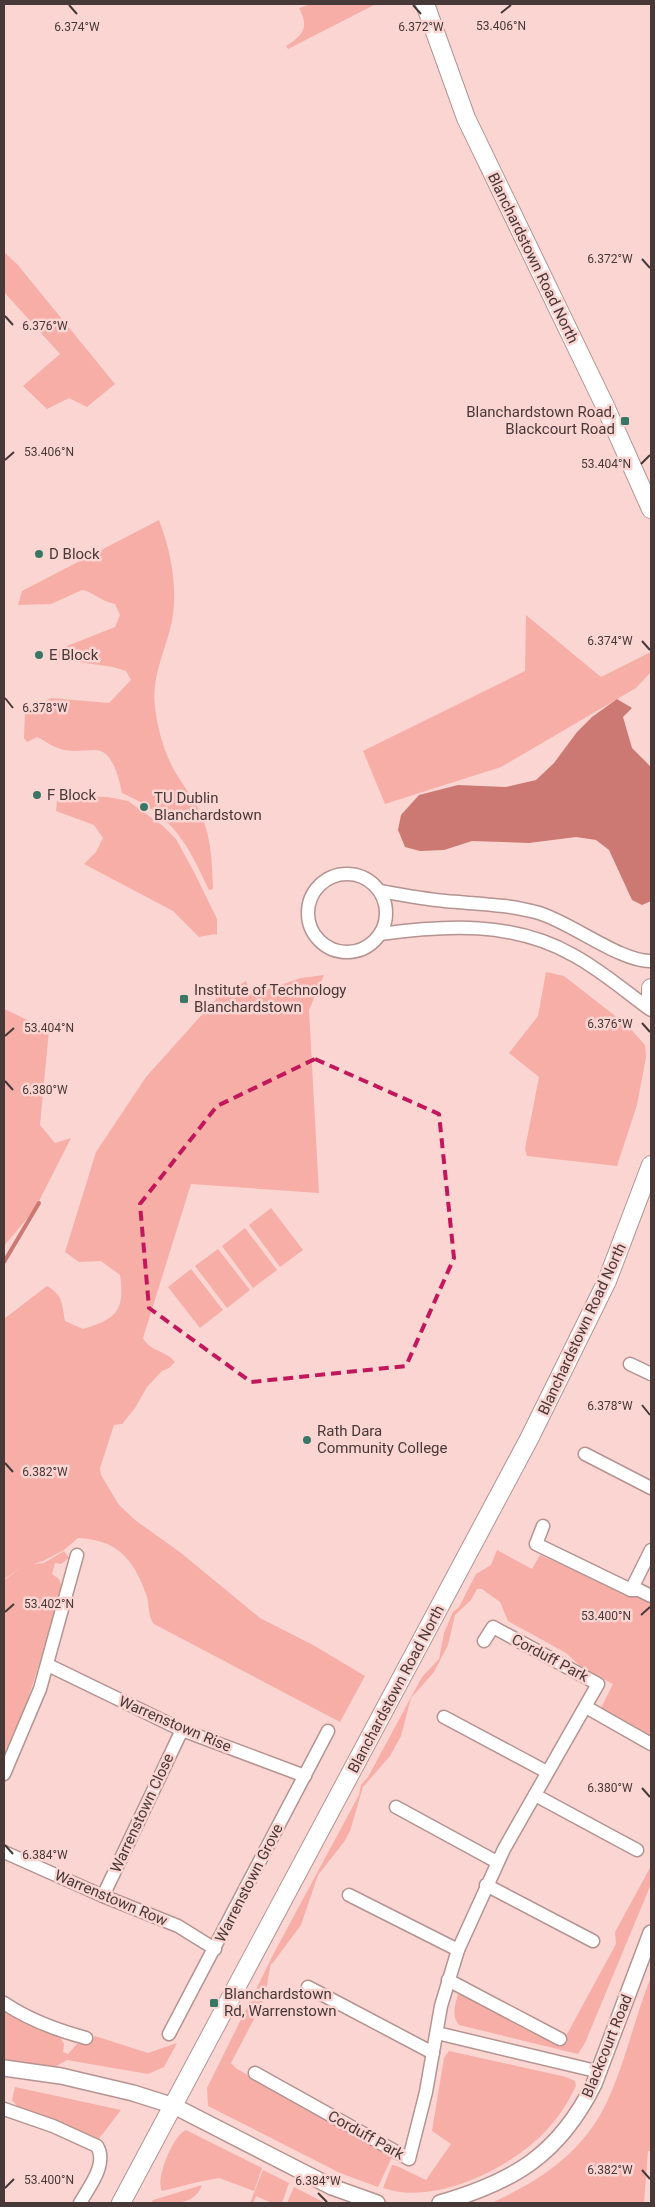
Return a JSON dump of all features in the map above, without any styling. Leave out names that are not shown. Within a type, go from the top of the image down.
[{"type":"main road","name":"Blanchardstown Road North","points":[[425,4],[466,118],[605,406],[651,509]]},
{"type":"main road","points":[[651,988],[651,1002]]},
{"type":"main road","name":"Blanchardstown Road North","points":[[121,2203],[530,1439],[607,1282],[651,1165]]},
{"type":"street","points":[[342,874],[354,874],[365,878],[380,891],[385,904],[386,917],[380,934],[365,948],[353,951],[340,951],[328,947],[318,939],[311,928],[308,916],[309,904],[320,884],[330,877],[342,874]]},
{"type":"street","points":[[380,891],[444,901],[503,905],[538,913],[573,927],[632,958],[651,961]]},
{"type":"street","points":[[380,934],[431,927],[473,927],[521,934],[573,955],[651,1010]]},
{"type":"street","points":[[630,1364],[651,1374]]},
{"type":"street","points":[[585,1454],[651,1488]]},
{"type":"street","points":[[543,1526],[536,1544],[631,1590],[639,1590],[651,1596]]},
{"type":"street","points":[[631,1590],[651,1550]]},
{"type":"street","points":[[4,1774],[40,1689],[48,1665],[77,1555]]},
{"type":"street","name":"Corduff Park","points":[[255,2073],[409,2159],[426,2092],[436,2033],[448,1980],[458,1950],[497,1862],[598,1684],[494,1627],[484,1641]]},
{"type":"street","name":"Warrenstown Rise","points":[[48,1665],[182,1730],[305,1776]]},
{"type":"street","name":"Corduff Park","points":[[586,1707],[651,1744]]},
{"type":"street","points":[[444,1717],[548,1772]]},
{"type":"street","name":"Warrenstown Close","points":[[103,1896],[182,1730]]},
{"type":"street","name":"Warrenstown Grove","points":[[170,2034],[328,1731]]},
{"type":"street","points":[[535,1794],[637,1850]]},
{"type":"street","points":[[396,1807],[497,1862]]},
{"type":"street","name":"Warrenstown Row","points":[[4,1852],[103,1896],[178,1926],[215,1949]]},
{"type":"street","points":[[486,1885],[593,1941]]},
{"type":"street","points":[[349,1895],[458,1950]]},
{"type":"street","name":"Blackcourt Road","points":[[440,2203],[484,2189],[507,2179],[531,2164],[563,2133],[587,2099],[600,2072],[651,1933]]},
{"type":"street","points":[[448,1980],[560,2039]]},
{"type":"street","points":[[308,1987],[433,2053]]},
{"type":"street","points":[[4,2003],[51,2028],[86,2038]]},
{"type":"street","points":[[436,2033],[600,2072]]},
{"type":"street","points":[[4,2068],[61,2076],[133,2093],[174,2106],[332,2187],[377,2203]]},
{"type":"street","points":[[4,2109],[53,2126],[97,2146],[100,2151],[100,2164],[80,2203]]},
{"type":"highlighted area","points":[[315,1059],[439,1114],[454,1258],[406,1366],[251,1382],[149,1308],[140,1204],[217,1106]]},
{"type":"shaded area","points":[[312,4],[376,4],[288,49],[286,46],[297,38],[303,30],[304,20],[299,8]]},
{"type":"shaded area","points":[[4,252],[17,264],[115,384],[87,407],[69,398],[47,409],[23,386],[60,354],[4,292]]},
{"type":"shaded area","points":[[159,520],[170,557],[174,583],[174,608],[155,685],[156,714],[162,742],[170,762],[198,808],[205,825],[212,865],[213,889],[209,890],[193,858],[176,832],[154,811],[122,793],[114,766],[106,754],[94,750],[62,750],[37,737],[27,742],[24,738],[25,712],[51,698],[109,703],[131,680],[126,671],[113,667],[58,659],[57,650],[115,627],[120,615],[115,604],[82,590],[51,604],[18,605],[22,591]]},
{"type":"shaded area","points":[[526,615],[601,677],[651,652],[651,672],[636,688],[501,767],[385,804],[363,751],[525,671]]},
{"type":"shaded area","points":[[617,699],[632,708],[623,717],[632,748],[651,767],[651,901],[642,905],[632,900],[609,850],[596,840],[576,837],[529,843],[472,841],[444,850],[420,851],[405,847],[398,830],[401,815],[419,795],[458,785],[506,787],[536,780],[554,763],[577,732],[592,717]]},
{"type":"shaded area","points":[[64,796],[108,797],[128,801],[163,826],[176,839],[195,874],[217,919],[217,935],[199,937],[173,911],[84,864],[96,852],[103,838],[94,825],[56,811],[57,801]]},
{"type":"shaded area","points":[[546,972],[564,976],[628,1026],[645,1045],[646,1057],[637,1105],[617,1166],[527,1156],[525,1149],[539,1077],[509,1053],[538,1016]]},
{"type":"shaded area","points":[[324,975],[309,1010],[319,1193],[191,1184],[143,1338],[149,1346],[172,1358],[175,1362],[169,1368],[162,1371],[147,1387],[135,1408],[122,1424],[114,1425],[100,1468],[101,1475],[119,1505],[135,1520],[181,1553],[260,1618],[313,1645],[365,1676],[340,1722],[154,1624],[150,1617],[146,1594],[141,1581],[122,1553],[103,1543],[78,1538],[64,1550],[33,1564],[44,1563],[64,1551],[69,1558],[61,1564],[55,1563],[52,1574],[59,1579],[62,1587],[27,1702],[4,1756],[4,1580],[22,1567],[4,1579],[4,1319],[47,1286],[59,1297],[65,1321],[83,1329],[111,1317],[119,1305],[121,1297],[120,1275],[101,1261],[79,1262],[65,1252],[96,1152],[146,1077],[216,999],[246,981],[251,995],[301,978]]},
{"type":"shaded area","points":[[4,1009],[49,1030],[40,1125],[55,1143],[71,1138],[35,1209],[4,1246]]},
{"type":"shaded area","points":[[271,1208],[303,1250],[280,1267],[249,1225]]},
{"type":"shaded area","points":[[245,1228],[277,1270],[253,1288],[222,1246]]},
{"type":"shaded area","points":[[218,1249],[250,1290],[227,1308],[195,1266]]},
{"type":"shaded area","points":[[191,1269],[223,1310],[200,1328],[168,1287]]},
{"type":"shaded area","points":[[497,1550],[532,1569],[540,1555],[651,1603],[651,1737],[600,1710],[613,1684],[582,1668],[566,1653],[508,1621],[500,1602],[482,1589],[477,1589],[471,1600],[455,1615],[448,1645],[434,1672],[411,1698],[401,1736],[390,1756],[363,1787],[350,1831],[344,1842],[318,1875],[301,1925],[271,1963],[264,2000],[231,2063],[237,2069],[393,2155],[378,2187],[340,2173],[208,2106],[207,2088],[275,1951],[359,1795],[361,1785],[368,1777],[422,1677],[439,1659],[444,1633],[453,1612],[459,1607],[476,1574],[491,1565]]},
{"type":"shaded area","points":[[651,1866],[651,1884],[585,2043],[578,2054],[459,2025],[455,2018],[454,2010],[458,1994],[461,1992],[560,2047],[616,1944],[615,1932]]},
{"type":"shaded area","points":[[651,1977],[651,2151],[648,2151],[644,2203],[491,2203],[525,2186],[557,2165],[584,2138],[595,2123],[612,2090]]},
{"type":"shaded area","points":[[4,2010],[23,2021],[60,2037],[64,2044],[63,2052],[68,2054],[77,2044],[90,2044],[95,2036],[148,2053],[177,2043],[164,2067],[148,2074],[67,2060],[55,2067],[4,2060]]},
{"type":"shaded area","points":[[449,2051],[566,2077],[575,2081],[576,2086],[565,2107],[551,2125],[536,2140],[497,2168],[451,2187],[427,2192],[404,2192],[383,2188],[392,2165],[426,2180],[451,2144],[432,2131],[444,2058]]},
{"type":"shaded area","points":[[15,2087],[121,2110],[98,2140],[57,2121],[18,2107],[12,2100]]},
{"type":"shaded area","points":[[186,2130],[262,2168],[254,2191],[219,2178],[162,2191],[160,2185],[163,2168],[171,2148]]},
{"type":"shaded area","points":[[263,2170],[289,2183],[282,2203],[272,2203],[256,2196],[253,2203],[250,2203]]},
{"type":"shaded area","points":[[202,2185],[193,2197],[187,2200],[173,2203],[151,2203],[153,2200]]},
{"type":"shaded area","points":[[294,2187],[325,2203],[287,2203]]},
{"type":"waterway","points":[[4,1262],[39,1203]]},
{"type":"place","name":"Blanchardstown Road, Blackcourt Road","points":[[625,421]]},
{"type":"place","name":"D Block","points":[[39,554]]},
{"type":"place","name":"E Block","points":[[39,655]]},
{"type":"place","name":"F Block","points":[[37,795]]},
{"type":"place","name":"TU Dublin Blanchardstown","points":[[144,807]]},
{"type":"place","name":"Institute of Technology Blanchardstown","points":[[184,999]]},
{"type":"place","name":"Rath Dara Community College","points":[[307,1440]]},
{"type":"place","name":"Blanchardstown Rd, Warrenstown","points":[[214,2003]]}]
